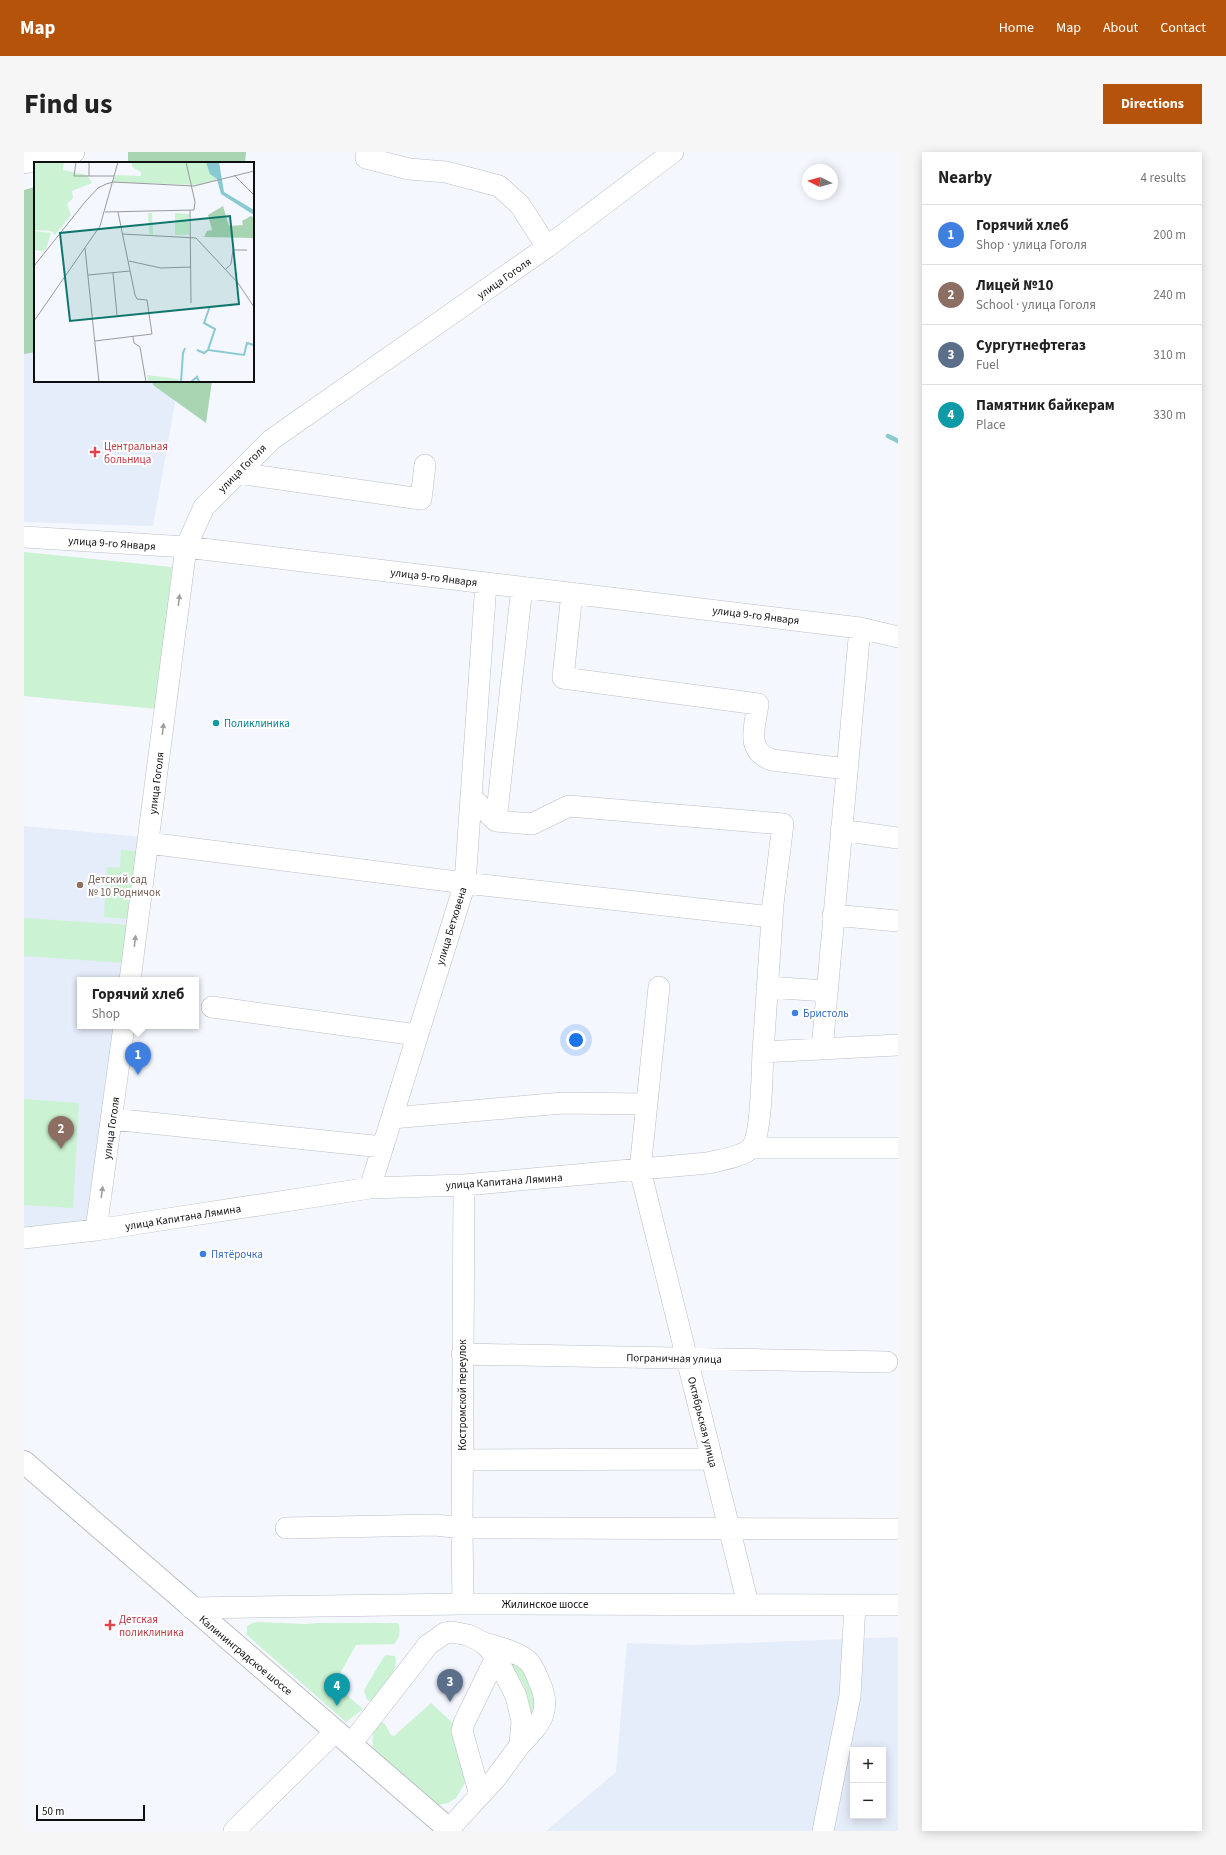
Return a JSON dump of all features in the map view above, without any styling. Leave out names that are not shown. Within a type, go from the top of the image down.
[{"type":"main road","name":"Калининградское шоссе","points":[[24,1462],[191,1608],[450,1830]]},
{"type":"street","points":[[24,163],[74,152]]},
{"type":"street","points":[[367,152],[366,158],[402,168],[446,172],[499,186],[520,205],[547,247]]},
{"type":"street","name":"улица Гоголя","points":[[130,977],[186,547],[204,507],[271,440],[547,247],[673,152]]},
{"type":"street","points":[[238,473],[421,499],[425,465]]},
{"type":"street","name":"улица 9-го Января","points":[[24,537],[186,547],[852,627],[898,637]]},
{"type":"street","name":"улица Бетховена","points":[[370,1188],[465,883],[486,583]]},
{"type":"street","points":[[496,821],[522,587]]},
{"type":"street","points":[[572,593],[563,678],[758,704],[753,741],[763,757],[772,760],[847,769]]},
{"type":"street","points":[[822,1049],[847,769],[852,627]]},
{"type":"street","points":[[471,797],[496,821],[532,824],[569,806],[783,824],[772,917],[757,1134],[751,1148],[898,1148]]},
{"type":"street","points":[[841,830],[898,838]]},
{"type":"street","points":[[148,843],[465,883],[772,917]]},
{"type":"street","points":[[833,915],[898,921]]},
{"type":"street","name":"Октябрьская улица","points":[[658,987],[645,1104],[640,1170],[748,1604]]},
{"type":"street","points":[[768,987],[826,991]]},
{"type":"street","points":[[212,1007],[417,1035]]},
{"type":"street","name":"улица Гоголя","points":[[96,1230],[124,1029]]},
{"type":"street","points":[[763,1052],[898,1045]]},
{"type":"street","points":[[392,1118],[563,1103],[645,1104]]},
{"type":"street","points":[[112,1119],[383,1147]]},
{"type":"street","name":"улица Капитана Лямина","points":[[24,1238],[96,1230],[370,1188],[464,1185],[708,1163],[737,1156],[751,1148]]},
{"type":"street","name":"Костромской переулок","points":[[463,1604],[462,1354],[464,1185]]},
{"type":"street","name":"Пограничная улица","points":[[462,1354],[886,1362]]},
{"type":"street","points":[[462,1460],[712,1459]]},
{"type":"street","points":[[286,1528],[436,1525],[462,1528],[898,1530]]},
{"type":"street","name":"Жилинское шоссе","points":[[191,1608],[463,1604],[898,1605]]},
{"type":"street","points":[[822,1831],[850,1696],[855,1605]]},
{"type":"street","points":[[234,1831],[344,1738],[428,1645],[445,1633],[452,1632],[468,1635],[490,1650],[516,1696],[522,1721],[520,1745]]},
{"type":"street","points":[[450,1830],[495,1779],[520,1745],[539,1724],[544,1714],[544,1691],[535,1672],[527,1660],[503,1649],[490,1650]]},
{"type":"street","points":[[480,1795],[462,1731],[490,1650]]},
{"type":"shaded area","name":"Центральная больница","points":[[34,350],[34,382],[179,382],[153,526],[24,522],[24,352]]},
{"type":"shaded area","points":[[24,826],[143,837],[123,977],[77,977],[77,1029],[116,1029],[89,1215],[82,1223],[24,1233]]},
{"type":"shaded area","points":[[898,1637],[898,1831],[546,1831],[616,1772],[627,1643],[692,1645]]},
{"type":"green space","points":[[128,152],[246,152],[245,162],[128,162]]},
{"type":"green space","points":[[34,187],[34,352],[24,354],[24,190]]},
{"type":"green space","points":[[152,382],[212,382],[206,423],[153,385]]},
{"type":"green space","points":[[24,552],[172,567],[157,709],[24,696]]},
{"type":"green space","points":[[121,850],[141,852],[131,919],[104,917],[107,867],[120,868]]},
{"type":"green space","points":[[24,918],[130,925],[125,963],[24,956]]},
{"type":"green space","points":[[24,1099],[79,1103],[73,1208],[24,1205]]},
{"type":"green space","points":[[258,1622],[307,1624],[398,1623],[400,1631],[398,1640],[394,1644],[356,1645],[334,1684],[363,1709],[346,1722],[247,1635],[247,1626]]},
{"type":"green space","points":[[386,1655],[395,1656],[395,1668],[389,1680],[371,1701],[367,1700],[364,1690]]},
{"type":"green space","points":[[509,1657],[535,1679],[534,1722],[524,1686],[508,1659]]},
{"type":"green space","points":[[431,1703],[456,1726],[467,1775],[465,1783],[456,1798],[448,1803],[438,1805],[374,1751],[373,1743],[374,1731],[380,1720],[385,1724],[391,1735],[394,1736]]},
{"type":"waterway","points":[[888,436],[898,441]]},
{"type":"place","name":"Центральная больница","points":[[95,452]]},
{"type":"place","name":"Поликлиника","points":[[216,723]]},
{"type":"place","name":"Детский сад № 10 Родничок","points":[[80,885]]},
{"type":"place","name":"Бристоль","points":[[795,1013]]},
{"type":"place","name":"Горячий хлеб","points":[[138,1075]]},
{"type":"place","name":"Лицей №10","points":[[61,1149]]},
{"type":"place","name":"Пятёрочка","points":[[203,1254]]},
{"type":"place","name":"Детская поликлиника","points":[[110,1625]]},
{"type":"place","name":"Сургутнефтегаз","points":[[450,1702]]},
{"type":"place","name":"Памятник байкерам","points":[[337,1706]]}]
